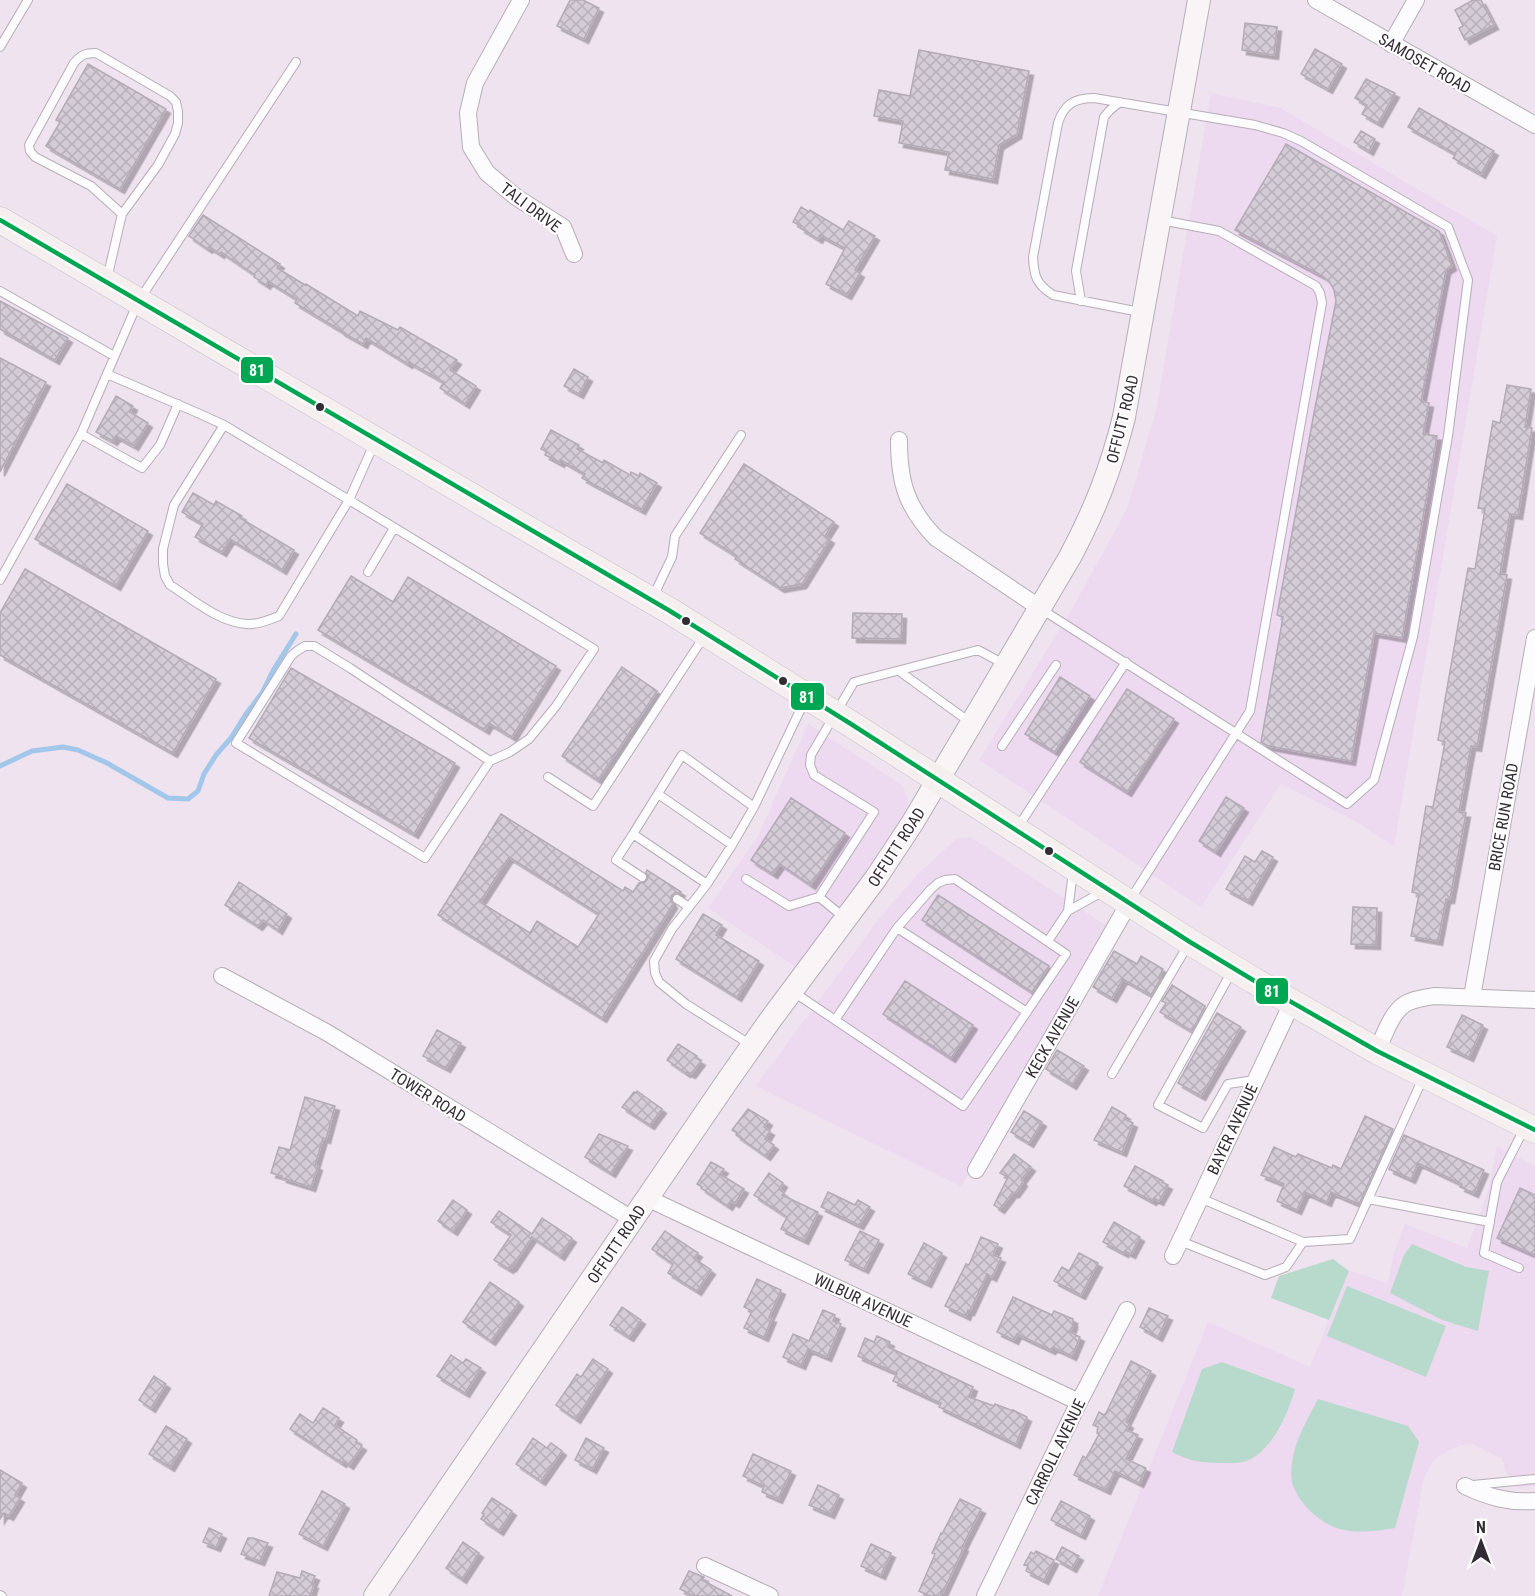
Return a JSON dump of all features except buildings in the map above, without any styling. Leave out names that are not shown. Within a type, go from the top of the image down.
[{"type":"main road","points":[[0,220],[375,441],[652,600],[807,696],[1233,968],[1377,1051],[1530,1128]]},
{"type":"street","name":"TALI DRIVE","points":[[521,0],[475,83],[468,113],[471,147],[488,173],[516,197],[563,227],[574,254]]},
{"type":"street","name":"OFFUTT ROAD","points":[[375,1596],[752,1045],[876,878],[907,831],[1085,528],[1108,475],[1124,417],[1199,0]]},
{"type":"street","name":"SAMOSET ROAD","points":[[1316,0],[1535,125]]},
{"type":"street","points":[[1391,44],[1416,0]]},
{"type":"street","points":[[899,440],[904,490],[913,510],[923,524],[936,538],[1040,608]]},
{"type":"street","name":"BRICE RUN ROAD","points":[[1472,997],[1533,661],[1535,638]]},
{"type":"street","name":"KECK AVENUE","points":[[975,1170],[1118,896]]},
{"type":"street","name":"TOWER ROAD","points":[[222,975],[326,1032],[632,1219]]},
{"type":"street","points":[[1377,1051],[1394,1017],[1404,1005],[1417,999],[1434,996],[1535,1000]]},
{"type":"street","name":"BAYER AVENUE","points":[[1176,1248],[1292,1003]]},
{"type":"street","name":"WILBUR AVENUE","points":[[646,1198],[1079,1402]]},
{"type":"street","name":"CARROLL AVENUE","points":[[985,1596],[1079,1402],[1127,1310]]},
{"type":"street","points":[[1465,1486],[1504,1501],[1535,1501]]},
{"type":"street","points":[[705,1566],[770,1596]]},
{"type":"lane","points":[[0,47],[28,0]]},
{"type":"lane","points":[[106,283],[122,214],[159,165],[175,134],[178,123],[176,102],[170,96],[96,53],[87,53],[74,63],[29,145],[30,151],[35,157],[91,186],[122,214]]},
{"type":"lane","points":[[0,580],[81,434],[138,302],[296,62]]},
{"type":"lane","points":[[1040,608],[1347,804],[1374,780],[1413,637],[1448,436],[1468,280],[1448,227],[1301,141],[1283,133],[1255,125],[1083,98],[1072,102],[1060,116],[1058,123],[1033,257],[1034,270],[1038,282],[1053,295],[1144,313]]},
{"type":"lane","points":[[1081,301],[1076,271],[1104,117],[1120,102]]},
{"type":"lane","points":[[1068,911],[1118,896],[1250,711],[1322,303],[1316,286],[1219,231],[1160,220]]},
{"type":"lane","points":[[0,291],[114,356]]},
{"type":"lane","points":[[107,374],[224,425],[594,649],[556,706],[529,739],[510,752],[490,761],[425,858],[236,744],[291,656],[305,646],[314,646],[490,761]]},
{"type":"lane","points":[[81,434],[142,468],[160,444],[178,404]]},
{"type":"lane","points":[[224,425],[174,506],[163,549],[163,564],[165,576],[170,585],[225,620],[249,625],[279,616],[349,500],[375,441]]},
{"type":"lane","points":[[652,600],[672,557],[675,536],[741,435]]},
{"type":"lane","points":[[368,572],[394,528]]},
{"type":"lane","points":[[548,777],[593,806],[706,633]]},
{"type":"lane","points":[[746,879],[789,906],[819,897],[874,812],[814,775],[810,765],[811,755],[854,682],[978,650],[1006,665]]},
{"type":"lane","points":[[1016,830],[1125,662]]},
{"type":"lane","points":[[1002,746],[1056,665]]},
{"type":"lane","points":[[898,671],[971,723]]},
{"type":"lane","points":[[752,1045],[686,1004],[659,982],[655,973],[654,961],[672,929],[707,884],[754,807],[807,696]]},
{"type":"lane","points":[[642,878],[616,860],[682,755],[754,807]]},
{"type":"lane","points":[[658,794],[732,845]]},
{"type":"lane","points":[[633,834],[707,884]]},
{"type":"lane","points":[[1048,941],[1068,911],[1073,867]]},
{"type":"lane","points":[[792,991],[963,1106],[1066,954],[955,879],[945,880],[931,889],[897,928],[836,1020]]},
{"type":"lane","points":[[819,897],[847,919]]},
{"type":"lane","points":[[677,899],[689,907]]},
{"type":"lane","points":[[897,928],[1027,1012]]},
{"type":"lane","points":[[1112,1074],[1190,942]]},
{"type":"lane","points":[[1233,968],[1158,1105],[1203,1128],[1228,1084],[1255,1080]]},
{"type":"lane","points":[[1200,1198],[1303,1242],[1350,1239],[1424,1075]]},
{"type":"lane","points":[[1519,1268],[1484,1253],[1497,1182],[1530,1128]]},
{"type":"lane","points":[[1368,1199],[1490,1222]]},
{"type":"lane","points":[[1176,1248],[1265,1275],[1286,1267],[1303,1242]]},
{"type":"lane","points":[[1465,1486],[1535,1479]]},
{"type":"shaded area","points":[[1211,93],[1280,108],[1497,236],[1394,846],[1353,820],[1281,784],[1201,907],[979,760],[1071,611],[1127,509],[1156,411]]},
{"type":"shaded area","points":[[808,724],[903,786],[910,807],[799,969],[708,908],[758,836]]},
{"type":"shaded area","points":[[970,837],[1110,928],[961,1186],[756,1086],[882,915],[917,875],[957,838]]},
{"type":"shaded area","points":[[1497,1147],[1535,1166],[1535,1486],[1517,1488],[1505,1470],[1502,1459],[1472,1444],[1460,1445],[1439,1456],[1432,1462],[1424,1477],[1402,1596],[1098,1596],[1208,1322],[1310,1367],[1349,1271],[1388,1283],[1394,1253],[1405,1224],[1467,1248],[1487,1196]]},
{"type":"green space","points":[[1412,1244],[1466,1267],[1489,1271],[1478,1331],[1442,1320],[1390,1293],[1404,1255]]},
{"type":"green space","points":[[1333,1259],[1349,1271],[1329,1320],[1271,1298],[1279,1276]]},
{"type":"green space","points":[[1347,1286],[1446,1326],[1426,1377],[1327,1336]]},
{"type":"green space","points":[[1222,1362],[1295,1389],[1278,1431],[1264,1449],[1243,1462],[1210,1463],[1189,1459],[1172,1452],[1202,1369]]},
{"type":"green space","points":[[1318,1399],[1408,1426],[1419,1442],[1395,1528],[1350,1531],[1336,1528],[1321,1520],[1301,1501],[1293,1486],[1292,1466],[1302,1430]]},
{"type":"waterway","points":[[0,766],[32,751],[63,747],[78,750],[107,763],[168,798],[188,799],[198,791],[204,774],[262,693],[296,634]]},
{"type":"transit line","name":"81","points":[[0,220],[670,611],[1253,980],[1377,1051],[1535,1130]]}]
